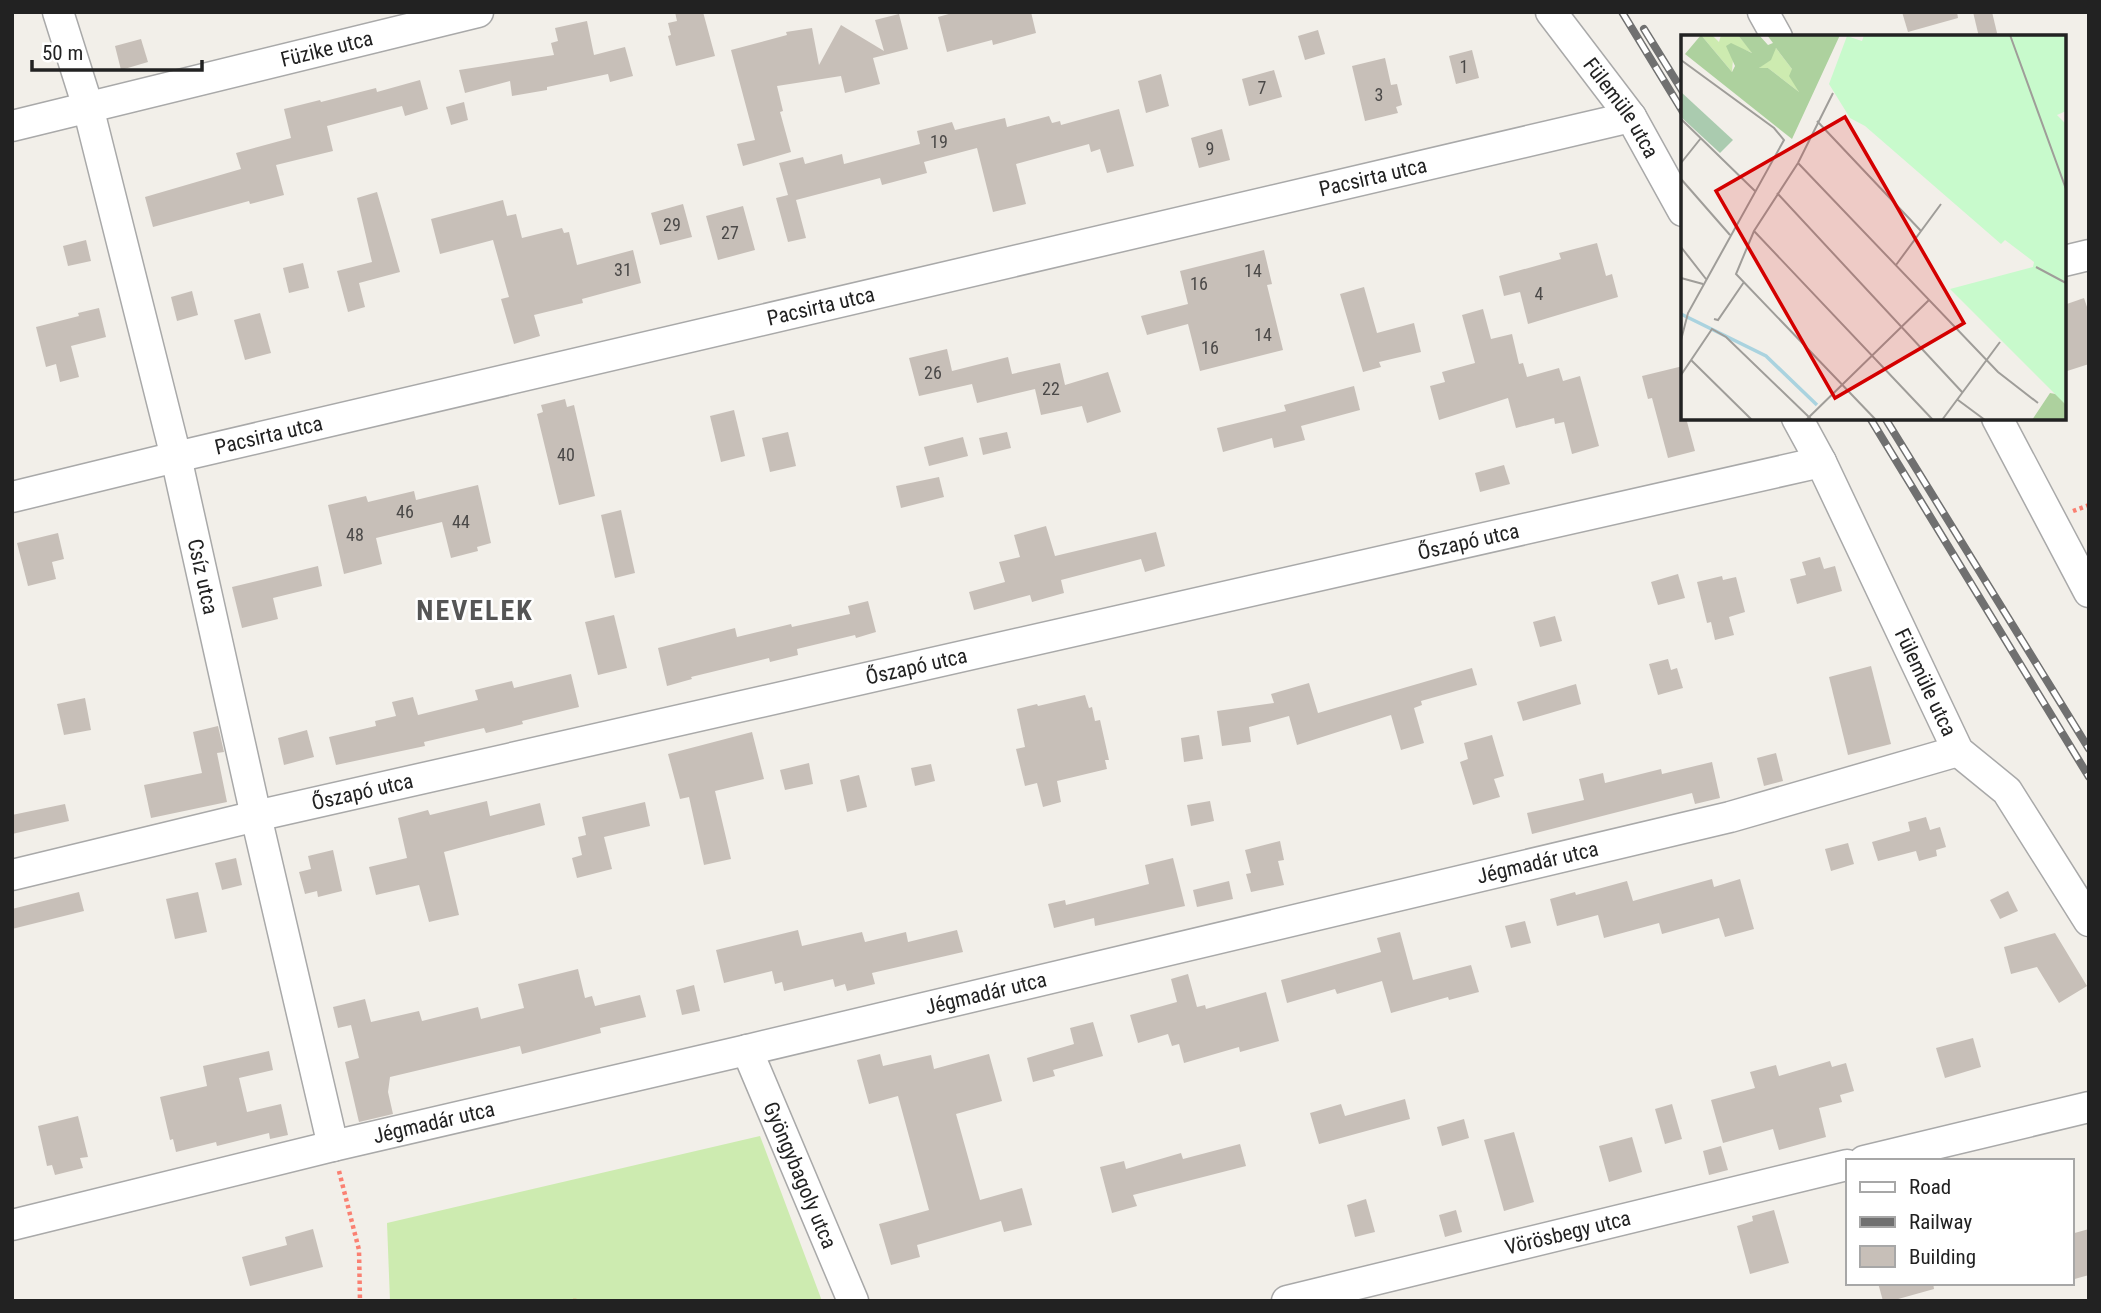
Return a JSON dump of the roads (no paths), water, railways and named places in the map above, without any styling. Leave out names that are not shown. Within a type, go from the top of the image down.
[{"type":"street","name":"Csíz utca","points":[[58,12],[88,107],[176,457],[333,1146]]},
{"type":"street","name":"Füzike utca","points":[[12,126],[478,12]]},
{"type":"street","name":"Fülemüle utca","points":[[1551,12],[1631,117],[1681,207]]},
{"type":"street","points":[[1763,12],[1776,35]]},
{"type":"street","name":"Pacsirta utca","points":[[12,497],[1631,117]]},
{"type":"street","points":[[2066,261],[2089,255]]},
{"type":"street","name":"Fülemüle utca","points":[[1798,420],[1821,462],[1958,751],[2007,791],[2089,921]]},
{"type":"street","points":[[2000,425],[2089,592]]},
{"type":"street","name":"Őszapó utca","points":[[12,875],[256,816],[1821,462]]},
{"type":"street","name":"Jégmadár utca","points":[[12,1225],[333,1146],[747,1051],[1730,817],[1958,751]]},
{"type":"street","name":"Gyöngybagoly utca","points":[[747,1051],[853,1301]]},
{"type":"street","points":[[1872,1159],[2089,1107]]},
{"type":"street","name":"Vörösbegy utca","points":[[1287,1301],[1846,1165]]},
{"type":"railway","points":[[1622,12],[1681,109]]},
{"type":"railway","points":[[1644,29],[1681,89]]},
{"type":"railway","points":[[1871,420],[2089,777]]},
{"type":"railway","points":[[1886,420],[2089,749]]},
{"type":"district","name":"NEVELEK","points":[[475,610]]}]
